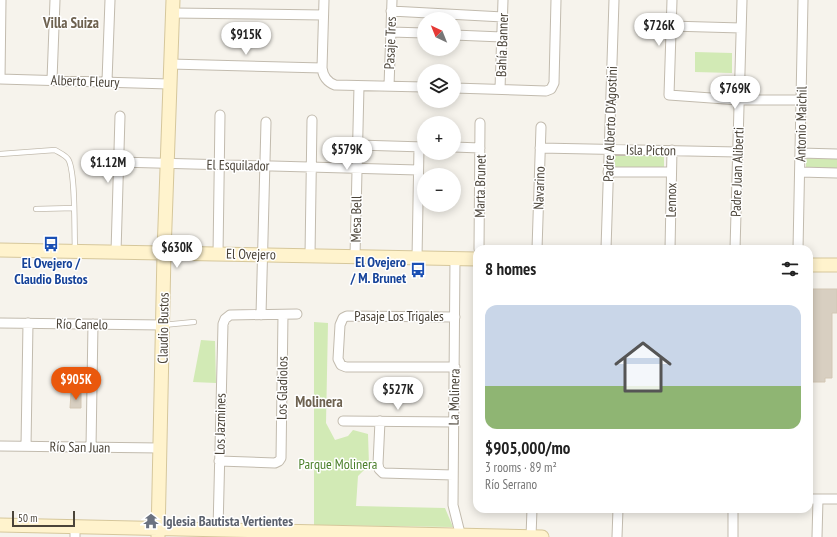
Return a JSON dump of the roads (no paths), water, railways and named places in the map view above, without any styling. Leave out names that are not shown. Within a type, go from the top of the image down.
[{"type":"street","points":[[0,79],[1,0]]},
{"type":"street","points":[[52,80],[55,0]]},
{"type":"street","points":[[107,81],[110,0]]},
{"type":"street","points":[[324,0],[322,68],[327,80],[335,85],[417,87]]},
{"type":"street","name":"Pasaje Tres","points":[[388,86],[392,0]]},
{"type":"street","name":"Bahía Banner","points":[[500,89],[503,0]]},
{"type":"street","points":[[461,88],[546,91],[551,89],[554,83],[556,0]]},
{"type":"street","name":"Padre Alberto D'Agostini","points":[[606,245],[614,0]]},
{"type":"street","points":[[672,0],[669,95],[739,100],[801,100]]},
{"type":"street","name":"Padre Juan Aliberti","points":[[735,245],[742,0]]},
{"type":"street","name":"Antonio Maichil","points":[[798,245],[804,0]]},
{"type":"street","points":[[172,7],[324,15]]},
{"type":"street","name":"Claudio Bustos","points":[[158,533],[164,253],[172,7]]},
{"type":"street","points":[[391,11],[503,16]]},
{"type":"street","points":[[670,26],[741,28]]},
{"type":"street","points":[[391,32],[417,33]]},
{"type":"street","points":[[461,34],[502,37]]},
{"type":"street","points":[[170,64],[322,68]]},
{"type":"street","name":"Alberto Fleury","points":[[0,79],[169,84]]},
{"type":"street","name":"Mesa Bell","points":[[355,256],[359,86]]},
{"type":"street","points":[[218,254],[220,115]]},
{"type":"street","points":[[116,252],[120,116]]},
{"type":"street","points":[[310,255],[312,120]]},
{"type":"street","points":[[266,122],[261,316],[297,314]]},
{"type":"street","name":"Marta Brunet","points":[[479,245],[480,123]]},
{"type":"street","name":"Navarino","points":[[537,245],[541,127]]},
{"type":"street","points":[[358,145],[417,147]]},
{"type":"street","points":[[461,147],[480,148]]},
{"type":"street","name":"Isla Picton","points":[[540,148],[738,152]]},
{"type":"street","name":"Lennox","points":[[670,245],[672,150]]},
{"type":"street","points":[[800,153],[837,154]]},
{"type":"street","name":"El Esquilador","points":[[119,162],[417,170]]},
{"type":"street","points":[[608,172],[672,172]]},
{"type":"street","points":[[800,172],[837,173]]},
{"type":"street","points":[[417,258],[418,212]]},
{"type":"street","name":"El Ovejero","points":[[0,250],[473,259]]},
{"type":"street","name":"La Molinera","points":[[456,258],[453,505],[461,536]]},
{"type":"street","points":[[813,265],[837,265]]},
{"type":"street","name":"Los Jazmines","points":[[218,530],[223,324],[225,319],[230,315],[261,316]]},
{"type":"street","name":"Los Gladiolos","points":[[219,461],[275,463],[281,458],[283,315]]},
{"type":"street","name":"Pasaje Los Trigales","points":[[455,317],[347,316],[343,318],[340,325],[338,359],[341,365],[346,367],[455,367]]},
{"type":"street","name":"Río Canelo","points":[[0,323],[163,325]]},
{"type":"street","points":[[26,446],[28,323]]},
{"type":"street","points":[[91,447],[93,324]]},
{"type":"street","points":[[343,421],[454,422]]},
{"type":"street","points":[[380,421],[379,468],[383,473],[453,475]]},
{"type":"street","name":"Río San Juan","points":[[0,446],[160,448]]},
{"type":"street","points":[[817,537],[813,499],[837,499]]},
{"type":"street","points":[[531,537],[532,513]]},
{"type":"street","points":[[617,537],[618,513]]},
{"type":"street","points":[[732,537],[733,513]]},
{"type":"street","points":[[0,525],[75,532],[158,533],[218,530],[309,534],[542,537]]},
{"type":"lane","points":[[0,154],[55,150],[63,154],[69,160],[73,176],[75,251]]},
{"type":"lane","points":[[36,209],[74,208]]},
{"type":"lane","points":[[163,325],[194,322]]},
{"type":"place","name":"El Ovejero / Claudio Bustos","points":[[51,244]]},
{"type":"place","name":"El Ovejero / M. Brunet","points":[[418,270]]},
{"type":"place","name":"Iglesia Bautista Vertientes","points":[[151,521]]},
{"type":"district","name":"Villa Suiza","points":[[71,22]]},
{"type":"district","name":"Molinera","points":[[319,401]]},
{"type":"park label","name":"Parque Molinera","points":[[338,464]]}]
